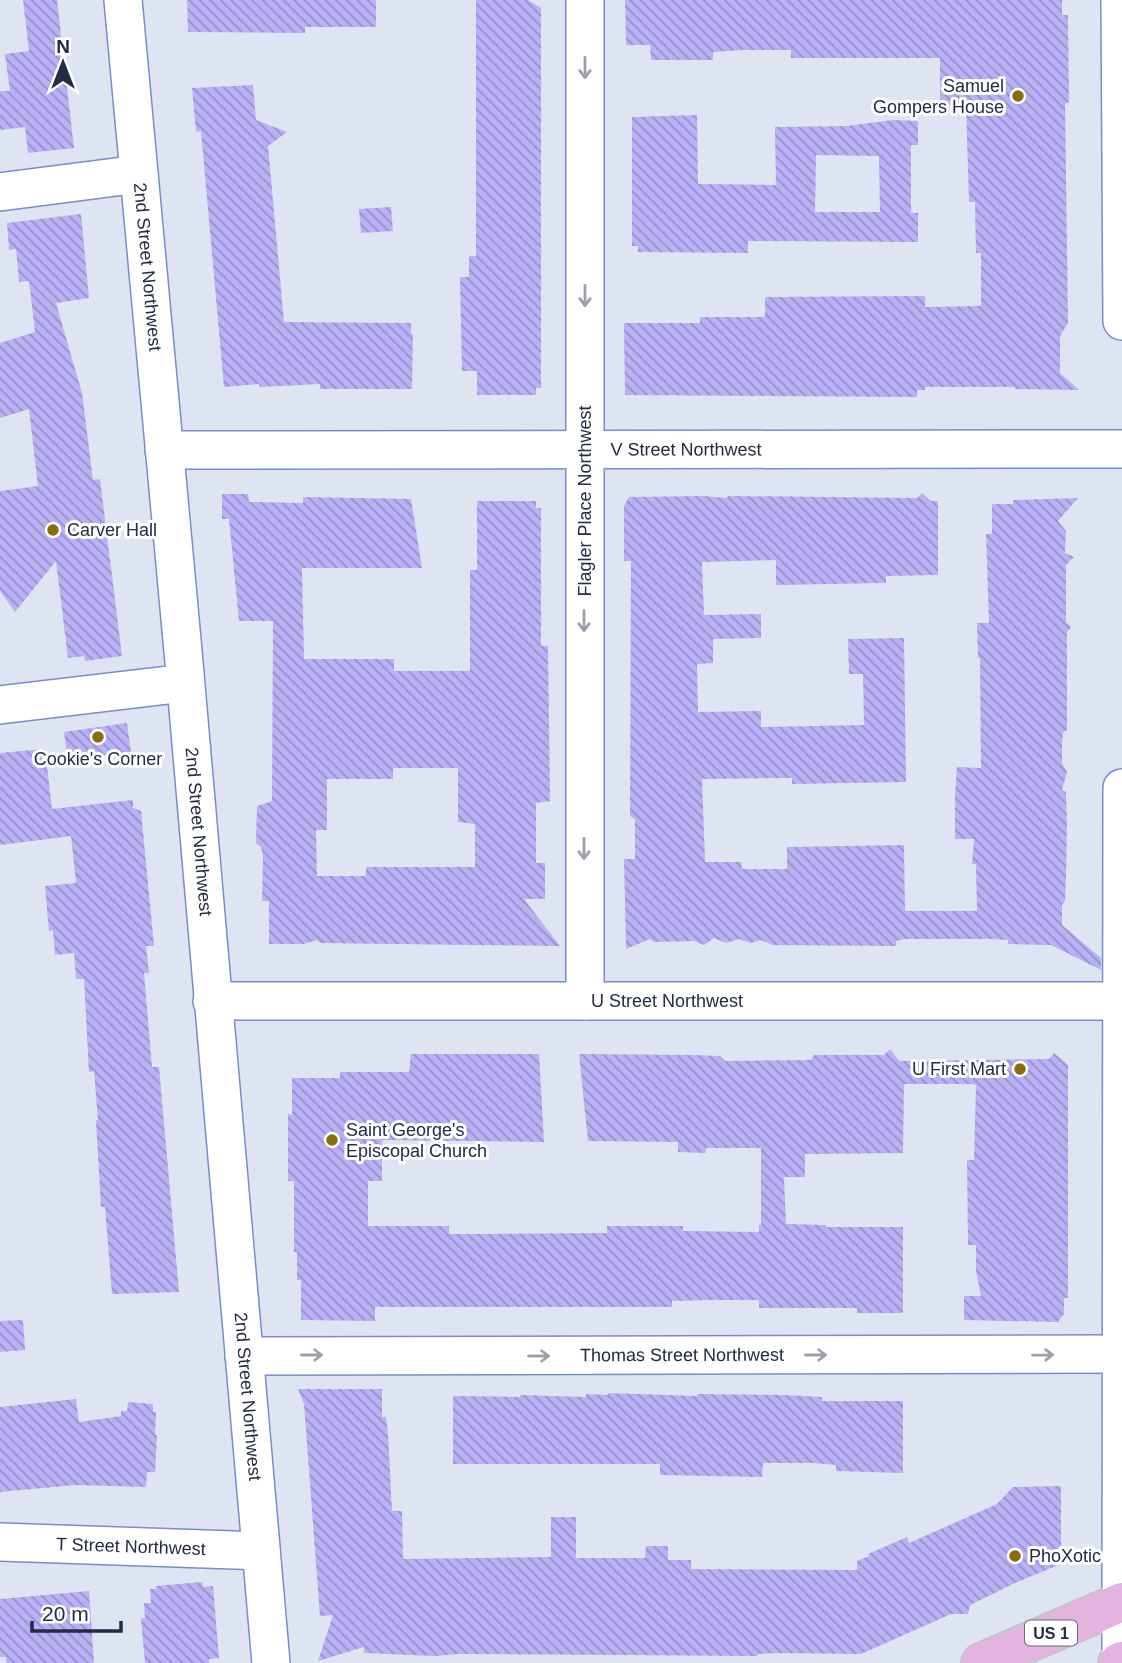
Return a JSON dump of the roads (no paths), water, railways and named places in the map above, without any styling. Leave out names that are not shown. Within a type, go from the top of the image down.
[{"type":"main road","name":"US 1","points":[[981,1663],[1121,1603]]},
{"type":"street","name":"2nd Street Northwest","points":[[123,0],[271,1663]]},
{"type":"street","name":"Flagler Place Northwest","points":[[585,0],[585,1001]]},
{"type":"street","points":[[1120,0],[1122,321]]},
{"type":"street","points":[[0,192],[139,174]]},
{"type":"street","name":"V Street Northwest","points":[[164,450],[1122,449]]},
{"type":"street","points":[[0,705],[185,683]]},
{"type":"street","points":[[1120,1662],[1122,788]]},
{"type":"street","name":"U Street Northwest","points":[[212,1001],[1122,1001]]},
{"type":"street","name":"Thomas Street Northwest","points":[[244,1356],[1120,1353]]},
{"type":"street","name":"T Street Northwest","points":[[0,1542],[261,1551]]},
{"type":"place","name":"Samuel Gompers House","points":[[1018,96]]},
{"type":"place","name":"Carver Hall","points":[[53,530]]},
{"type":"place","name":"Cookie's Corner","points":[[98,737]]},
{"type":"place","name":"U First Mart","points":[[1020,1069]]},
{"type":"place","name":"Saint George's Episcopal Church","points":[[332,1140]]},
{"type":"place","name":"PhoXotic","points":[[1015,1556]]}]
